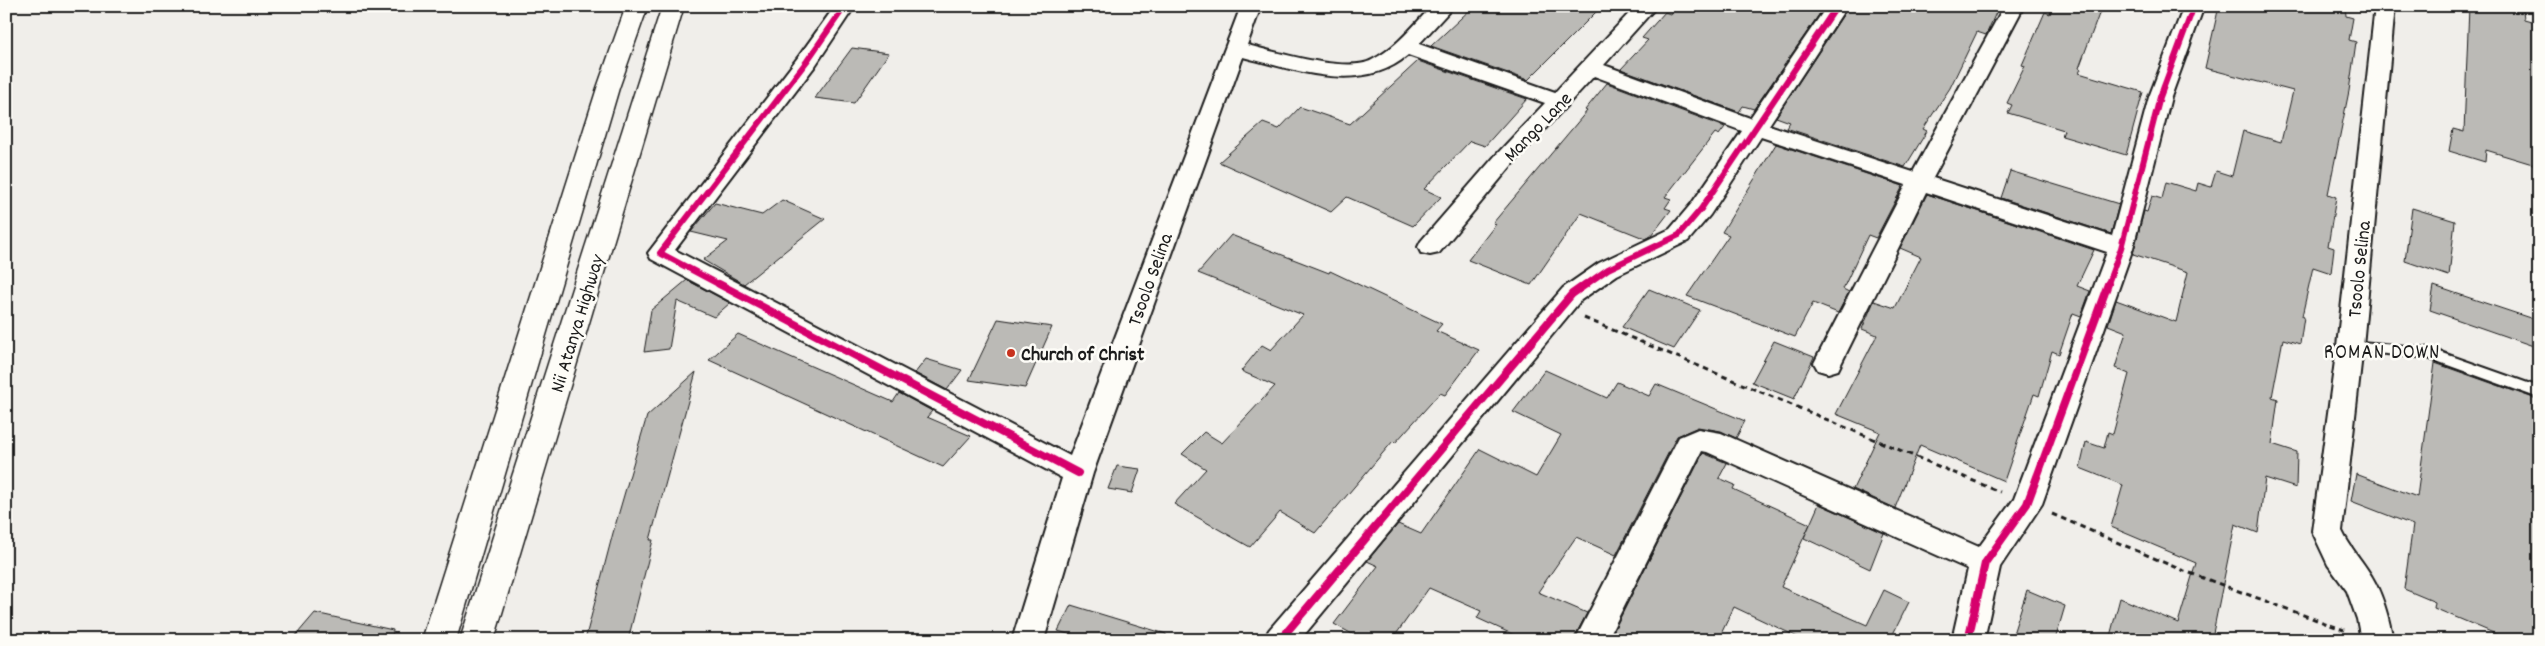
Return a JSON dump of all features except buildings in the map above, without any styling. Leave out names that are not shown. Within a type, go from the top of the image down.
[{"type":"main road","points":[[439,640],[608,88],[638,6]]},
{"type":"main road","name":"Nii Atanya Highway","points":[[477,640],[673,6]]},
{"type":"street","points":[[845,6],[807,61],[660,253],[1078,473]]},
{"type":"street","name":"Tsoolo Selina","points":[[1028,640],[1078,473],[1251,6]]},
{"type":"street","points":[[1234,48],[1342,72],[1354,72],[1378,65],[1404,46],[1444,6]]},
{"type":"street","name":"Mango Lane","points":[[1430,247],[1503,162],[1647,6]]},
{"type":"street","points":[[1280,640],[1572,294],[1608,269],[1679,235],[1701,209],[1837,6]]},
{"type":"street","points":[[1828,363],[1920,182],[2014,6]]},
{"type":"street","points":[[1968,640],[1985,563],[2028,504],[2121,248],[2160,97],[2194,6]]},
{"type":"street","name":"Tsoolo Selina","points":[[2364,636],[2373,619],[2361,585],[2339,556],[2327,531],[2350,346],[2385,6]]},
{"type":"street","points":[[1404,46],[1561,101]]},
{"type":"street","points":[[1591,68],[1756,128],[2121,248]]},
{"type":"street","points":[[1591,640],[1689,445],[1698,440],[1711,441],[1985,563]]},
{"type":"lane","points":[[2350,346],[2399,348],[2429,353],[2539,393]]},
{"type":"path","points":[[1561,308],[2179,569],[2364,636]]},
{"type":"cycle path","points":[[845,6],[807,61],[660,253],[1078,473]]},
{"type":"cycle path","points":[[1280,640],[1572,294],[1608,269],[1679,235],[1701,209],[1837,6]]},
{"type":"cycle path","points":[[1968,640],[1985,563],[2027,504],[2121,248],[2160,97],[2194,6]]},
{"type":"place","name":"Church of Christ","points":[[1011,353]]},
{"type":"district","name":"ROMAN DOWN","points":[[2382,351]]}]
